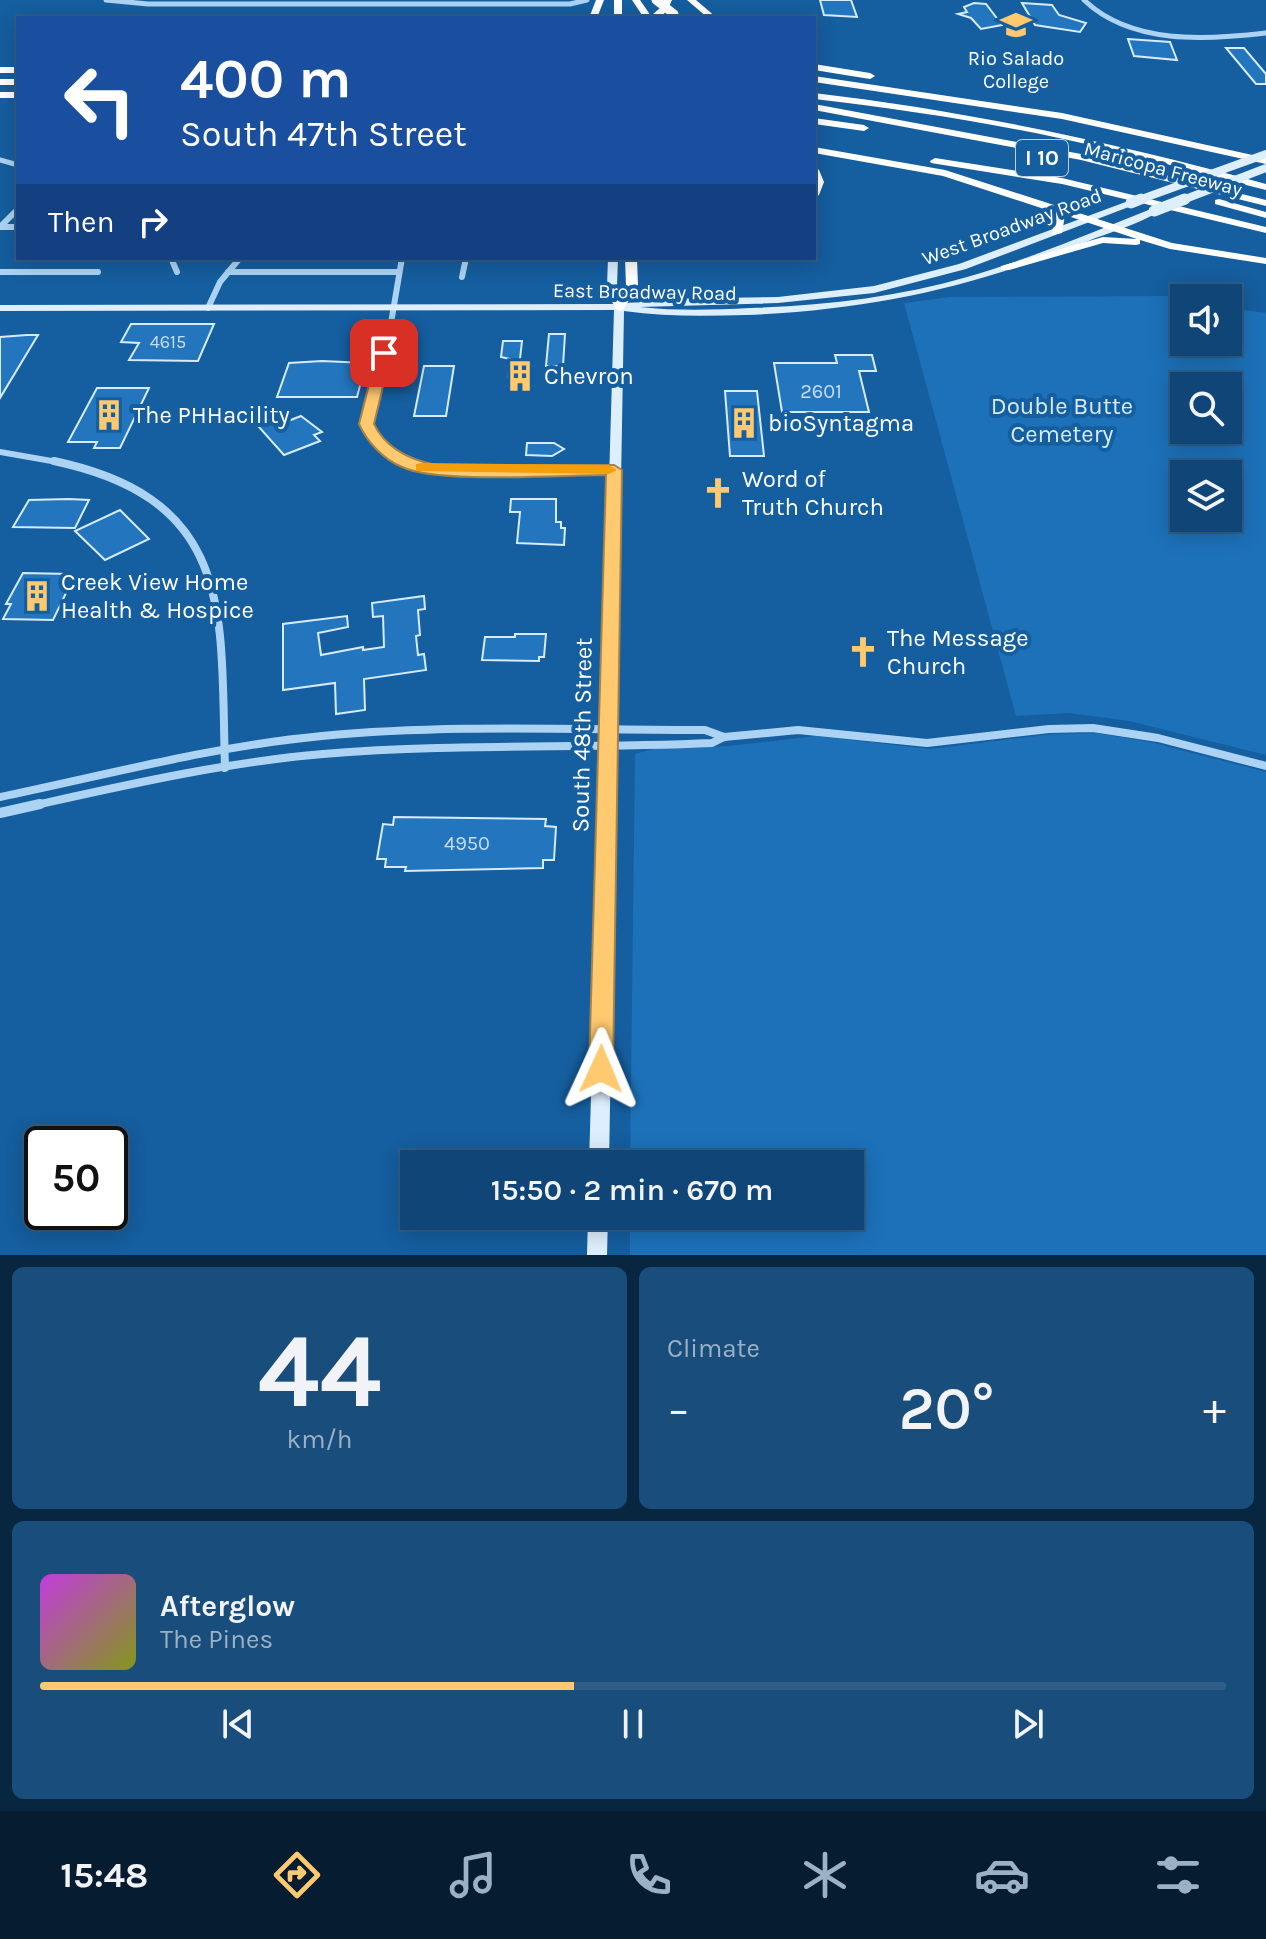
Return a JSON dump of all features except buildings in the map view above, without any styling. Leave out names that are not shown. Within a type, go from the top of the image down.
[{"type":"highway","points":[[636,0],[651,16]]},
{"type":"highway","points":[[656,0],[677,16]]},
{"type":"highway","points":[[655,16],[664,9],[668,0]]},
{"type":"highway","points":[[691,0],[711,16]]},
{"type":"highway","points":[[816,62],[849,73]]},
{"type":"highway","points":[[816,67],[1057,105],[1149,126],[1248,158]]},
{"type":"highway","points":[[816,82],[1038,117],[1211,156],[1266,161]]},
{"type":"highway","name":"Maricopa Freeway","points":[[816,96],[925,111],[1042,132],[1149,155],[1266,187]]},
{"type":"highway","points":[[816,105],[1081,157],[1266,203]]},
{"type":"highway","points":[[867,116],[1082,152],[1266,196]]},
{"type":"highway","name":"Maricopa Freeway","points":[[816,121],[1071,164],[1266,215]]},
{"type":"highway","points":[[816,141],[1062,181],[1266,230]]},
{"type":"highway","points":[[816,150],[945,173],[1188,250]]},
{"type":"highway","points":[[1027,198],[1060,216],[1062,221],[1056,233]]},
{"type":"highway","points":[[1005,268],[1113,239],[1266,261]]},
{"type":"highway","name":"South 48th Street","points":[[619,307],[632,286],[631,260]]},
{"type":"main road","name":"West Broadway Road","points":[[619,307],[649,302],[785,299],[872,289],[959,268],[1248,158],[1266,154]]},
{"type":"main road","name":"East Broadway Road","points":[[0,308],[619,307],[647,313],[805,309],[919,292],[1005,268],[1266,168]]},
{"type":"main road","name":"South 48th Street","points":[[599,1150],[619,307],[612,286],[613,260]]},
{"type":"main road","points":[[597,1255],[598,1230]]},
{"type":"street","points":[[106,0],[148,4],[566,4],[587,0]]},
{"type":"street","points":[[1084,0],[1101,16],[1122,25],[1158,33],[1193,36],[1266,33]]},
{"type":"street","points":[[0,227],[16,211]]},
{"type":"street","points":[[0,218],[8,218]]},
{"type":"street","points":[[172,260],[177,272]]},
{"type":"street","points":[[208,308],[238,260]]},
{"type":"street","points":[[402,260],[367,424],[371,434],[408,464],[436,470],[614,470]]},
{"type":"street","points":[[462,277],[466,260]]},
{"type":"street","points":[[0,272],[98,272]]},
{"type":"street","points":[[228,272],[399,272]]},
{"type":"street","points":[[0,452],[56,460],[117,480],[157,504],[189,536],[212,581],[220,646],[225,768]]},
{"type":"street","points":[[0,813],[225,768],[376,750],[608,748],[712,743],[724,737],[816,730],[927,743],[1049,729],[1093,728],[1158,738],[1266,766]]},
{"type":"street","points":[[0,797],[224,750],[320,736],[396,730],[705,730],[724,737]]},
{"type":"green space","name":"Double Butte Cemetery","points":[[1170,296],[1170,356],[1242,356],[1242,310],[1266,313],[1266,755],[1129,721],[1069,713],[1016,716],[904,303],[950,297]]},
{"type":"green space","points":[[1096,733],[1150,742],[1266,772],[1266,1255],[630,1255],[630,1230],[864,1230],[864,1150],[630,1150],[635,754],[653,749],[729,746],[816,736],[930,749],[1053,734]]},
{"type":"slow traffic","points":[[422,468],[609,470]]},
{"type":"place","name":"Rio Salado College","points":[[1016,25]]},
{"type":"place","name":"Chevron","points":[[520,376]]},
{"type":"place","name":"The PHHacility","points":[[109,415]]},
{"type":"place","name":"bioSyntagma","points":[[744,423]]},
{"type":"place","name":"Word of Truth Church","points":[[718,493]]},
{"type":"place","name":"Creek View Home Health & Hospice","points":[[37,596]]},
{"type":"place","name":"The Message Church","points":[[863,652]]},
{"type":"route","points":[[384,353],[368,412],[368,429],[386,449],[408,464],[436,470],[614,470],[601,1069]]}]
